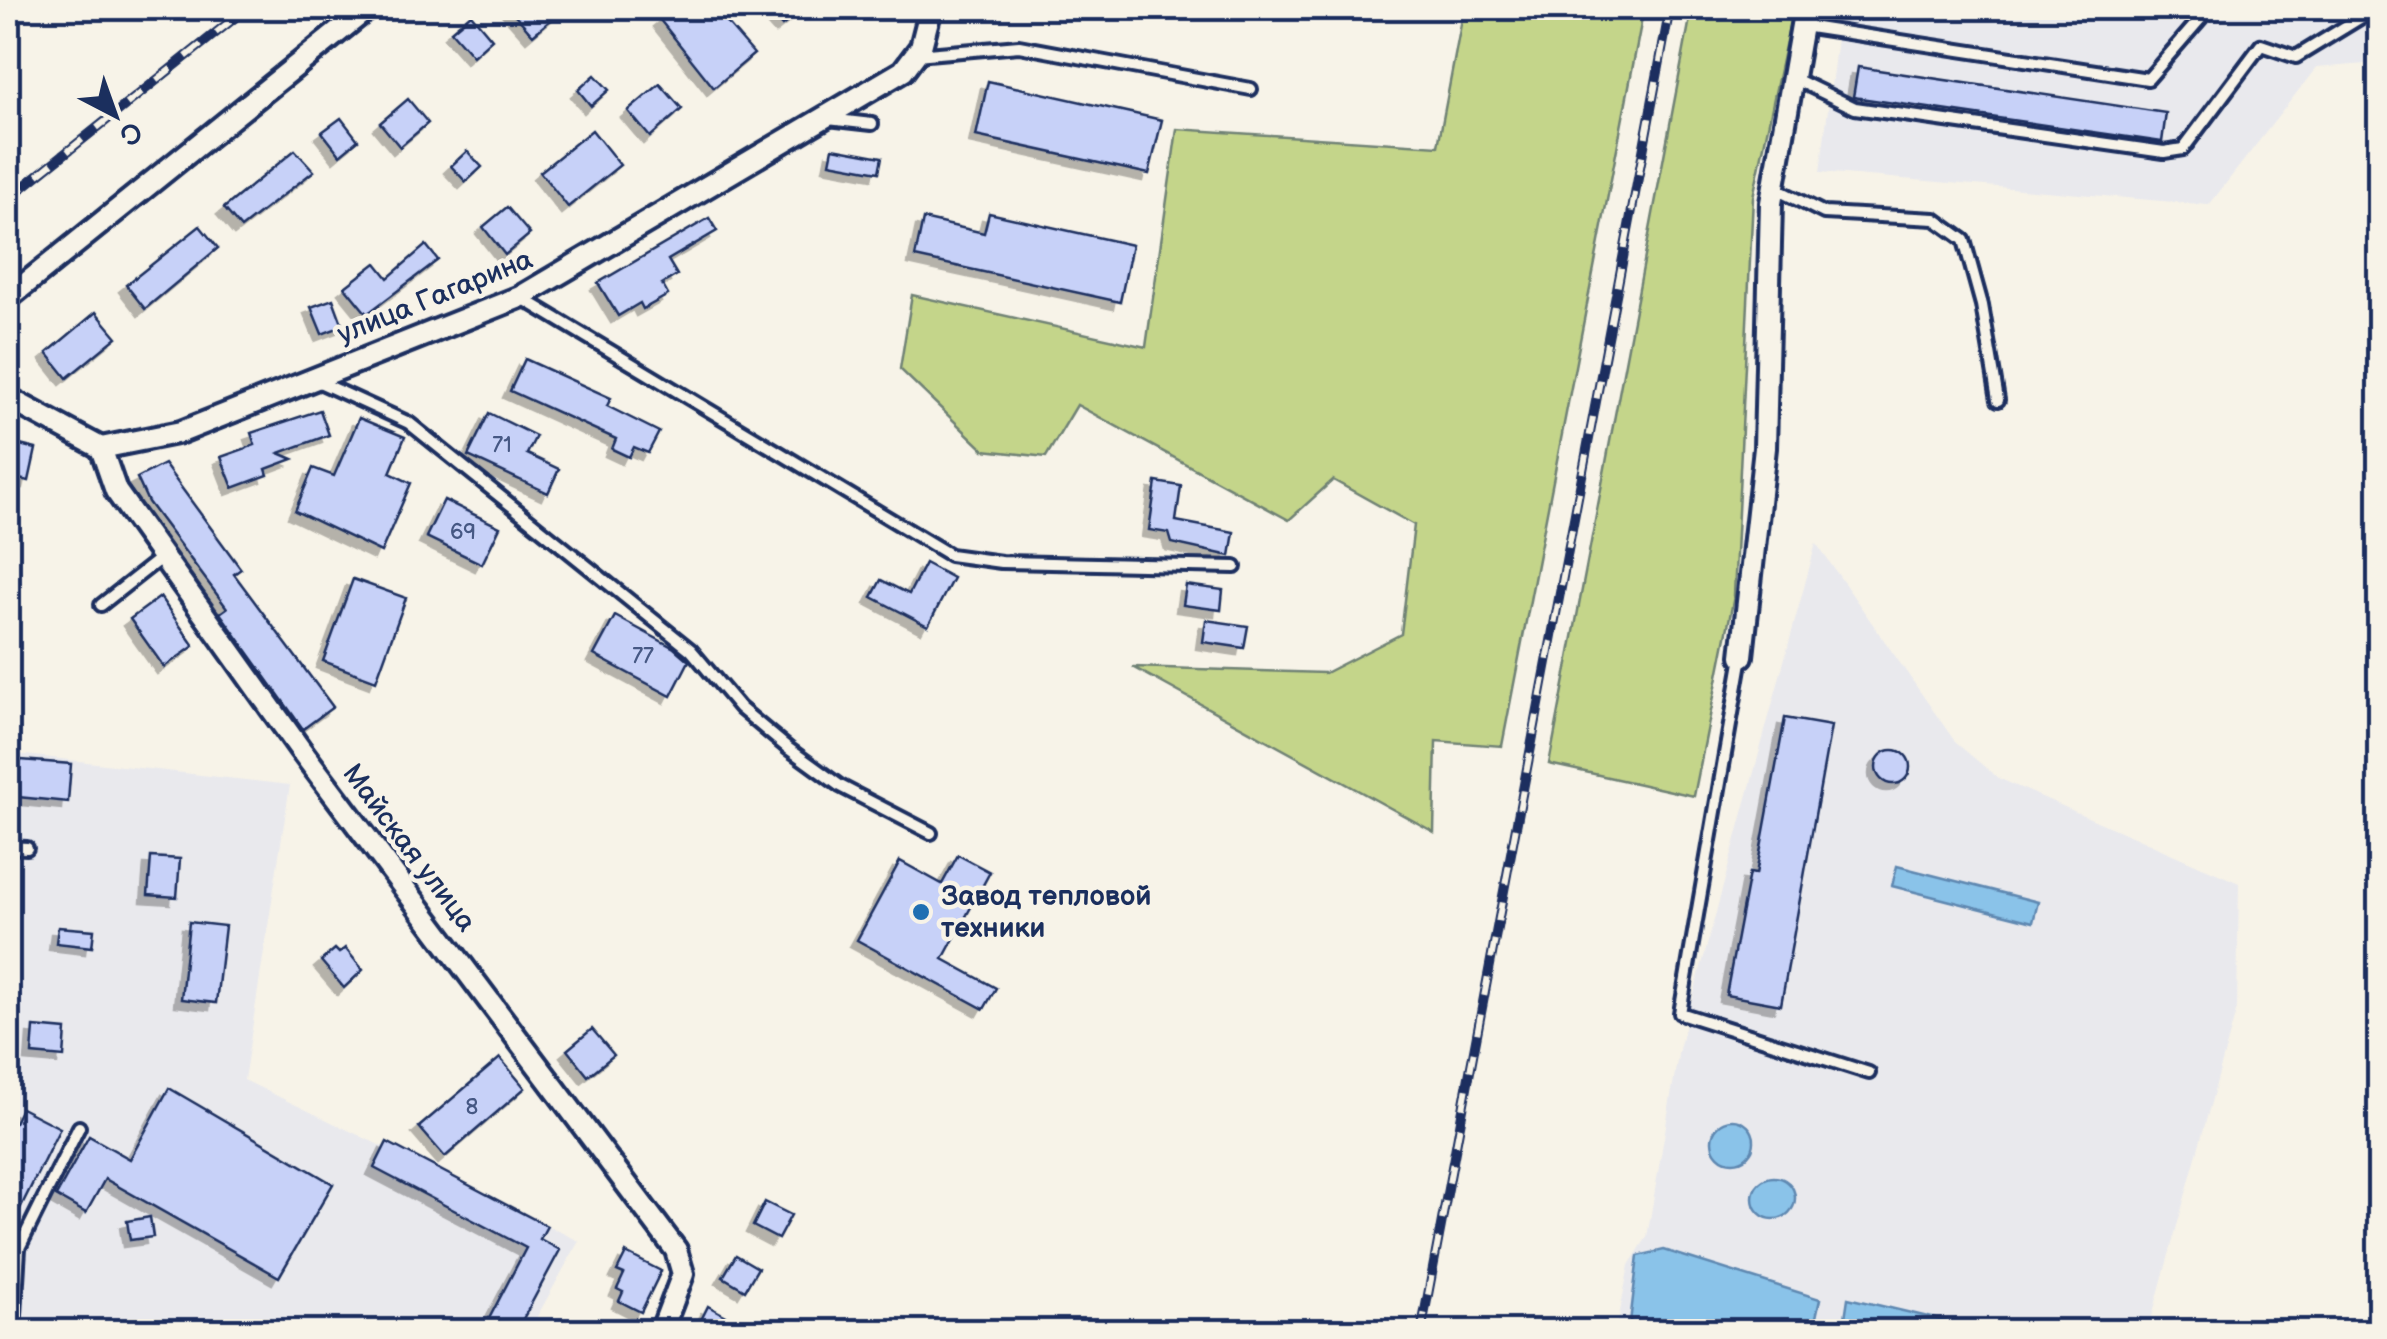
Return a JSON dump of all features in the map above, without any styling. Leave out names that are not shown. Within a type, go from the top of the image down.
[{"type":"street","points":[[8,298],[368,8]]},
{"type":"street","points":[[916,54],[931,8]]},
{"type":"street","points":[[1742,656],[1766,448],[1774,188],[1803,17]]},
{"type":"street","name":"улица Гагарина","points":[[100,448],[181,432],[520,297],[904,71],[916,54]]},
{"type":"street","points":[[8,398],[100,448]]},
{"type":"street","name":"Майская улица","points":[[100,448],[116,492],[300,749],[676,1250],[683,1274],[662,1332]]},
{"type":"lane","points":[[2077,8],[2090,10]]},
{"type":"lane","points":[[1803,17],[2148,79],[2207,11]]},
{"type":"lane","points":[[1793,78],[1855,108],[2164,152],[2183,149],[2261,45],[2296,57],[2363,16],[2380,17]]},
{"type":"lane","points":[[916,54],[1019,46],[1251,89]]},
{"type":"lane","points":[[825,118],[872,124]]},
{"type":"lane","points":[[1774,188],[1824,213],[1935,219],[1964,240],[1982,305],[1998,400]]},
{"type":"lane","points":[[520,297],[950,554],[1001,562],[1234,567]]},
{"type":"lane","points":[[309,378],[410,424],[691,650],[740,708],[789,749],[840,786],[931,833]]},
{"type":"lane","points":[[101,605],[163,556]]},
{"type":"lane","points":[[1742,656],[1680,1014],[1869,1073]]},
{"type":"lane","points":[[8,847],[27,848]]},
{"type":"lane","points":[[14,1332],[19,1248],[79,1127]]},
{"type":"shaded area","points":[[1848,8],[2379,8],[2379,63],[2316,68],[2209,205],[1820,172],[1839,23]]},
{"type":"shaded area","points":[[1816,543],[1956,743],[1998,778],[2239,883],[2237,1008],[2148,1331],[1616,1332],[1629,1265],[1647,1237],[1679,1049]]},
{"type":"shaded area","points":[[8,753],[290,785],[244,1080],[579,1241],[529,1331],[8,1332]]},
{"type":"green space","points":[[1464,8],[1644,8],[1502,746],[1436,741],[1434,832],[1133,667],[1325,673],[1401,634],[1414,525],[1333,480],[1289,520],[1077,405],[1046,457],[984,450],[900,369],[912,295],[1146,347],[1177,129],[1438,146]]},
{"type":"green space","points":[[1692,8],[1793,8],[1753,197],[1734,596],[1694,796],[1549,764]]},
{"type":"water","points":[[1897,866],[2038,902],[2033,922],[1892,886]]},
{"type":"water","points":[[1733,1120],[1748,1126],[1754,1141],[1748,1156],[1733,1162],[1718,1156],[1712,1141],[1718,1126]]},
{"type":"water","points":[[1774,1177],[1789,1183],[1795,1198],[1789,1213],[1774,1219],[1759,1213],[1753,1198],[1759,1183]]},
{"type":"water","points":[[1664,1250],[1820,1299],[1813,1331],[1629,1331],[1638,1256]]},
{"type":"water","points":[[1848,1298],[1987,1331],[1843,1331]]},
{"type":"building","points":[[509,8],[565,8],[533,35]]},
{"type":"building","points":[[675,8],[714,8],[754,54],[714,88],[660,20]]},
{"type":"building","points":[[766,8],[805,8],[782,26]]},
{"type":"building","points":[[471,14],[492,39],[473,56],[451,31]]},
{"type":"building","points":[[1858,67],[2166,113],[2162,142],[1853,97]]},
{"type":"building","points":[[595,75],[609,90],[591,106],[578,90]]},
{"type":"building","points":[[988,81],[1162,120],[1149,174],[976,136]]},
{"type":"building","points":[[660,84],[682,109],[650,137],[628,111]]},
{"type":"building","points":[[408,99],[428,123],[400,147],[380,123]]},
{"type":"building","points":[[341,118],[358,140],[340,155],[322,132]]},
{"type":"building","points":[[592,130],[620,165],[568,207],[540,172]]},
{"type":"building","points":[[833,148],[882,157],[879,172],[830,163]]},
{"type":"building","points":[[295,150],[314,171],[241,228],[224,208]]},
{"type":"building","points":[[467,151],[482,167],[466,182],[451,166]]},
{"type":"building","points":[[507,207],[530,234],[505,255],[483,227]]},
{"type":"building","points":[[989,213],[1132,245],[1120,302],[915,257],[923,219],[984,233]]},
{"type":"building","points":[[709,218],[717,231],[668,260],[677,275],[662,284],[668,295],[643,309],[640,303],[618,316],[598,283]]},
{"type":"building","points":[[200,226],[218,248],[145,309],[126,285]]},
{"type":"building","points":[[426,245],[438,260],[367,314],[345,287],[376,263],[388,278]]},
{"type":"building","points":[[333,299],[343,326],[322,334],[311,307]]},
{"type":"building","points":[[96,312],[117,337],[67,378],[47,353]]},
{"type":"building","points":[[525,359],[611,398],[607,406],[659,432],[648,453],[634,447],[629,457],[612,449],[616,439],[510,391]]},
{"type":"building","points":[[320,410],[329,435],[279,453],[293,459],[266,469],[268,475],[233,488],[221,457],[255,445],[251,433]]},
{"type":"building","points":[[489,413],[536,436],[527,454],[559,469],[548,493],[468,456]]},
{"type":"building","points":[[359,418],[405,437],[390,473],[411,483],[381,552],[295,511],[313,468],[334,476]]},
{"type":"building","points":[[8,442],[36,449],[29,481],[8,477]]},
{"type":"building","points":[[164,464],[241,569],[234,574],[333,707],[303,729],[220,613],[227,608],[148,502],[137,478]]},
{"type":"building","points":[[1156,482],[1181,486],[1176,521],[1234,532],[1230,556],[1172,543],[1169,533],[1149,530]]},
{"type":"building","points":[[444,500],[500,527],[482,564],[426,537]]},
{"type":"building","points":[[925,563],[953,578],[928,626],[872,597],[881,580],[909,594]]},
{"type":"building","points":[[353,579],[406,598],[376,681],[323,661]]},
{"type":"building","points":[[1186,585],[1223,590],[1221,610],[1183,605]]},
{"type":"building","points":[[160,597],[194,646],[164,667],[130,619]]},
{"type":"building","points":[[615,616],[674,648],[689,661],[671,696],[594,655]]},
{"type":"building","points":[[1206,620],[1248,626],[1244,648],[1203,642]]},
{"type":"building","points":[[1785,718],[1831,726],[1781,1005],[1726,995],[1749,873],[1756,874]]},
{"type":"building","points":[[1893,750],[1905,755],[1910,767],[1905,779],[1893,784],[1881,779],[1876,767],[1881,755]]},
{"type":"building","points":[[8,759],[71,764],[68,802],[8,796]]},
{"type":"building","name":"Завод тепловой техники","points":[[958,855],[990,872],[943,959],[996,988],[984,1009],[857,940],[900,861],[942,884]]},
{"type":"building","points":[[151,857],[180,859],[177,897],[148,895]]},
{"type":"building","points":[[189,922],[225,926],[216,1003],[181,999]]},
{"type":"building","points":[[58,927],[94,930],[92,947],[56,943]]},
{"type":"building","points":[[345,948],[363,970],[344,988],[321,961],[335,949],[339,953]]},
{"type":"building","points":[[34,1027],[66,1030],[64,1057],[32,1054]]},
{"type":"building","points":[[592,1029],[614,1055],[588,1076],[567,1050]]},
{"type":"building","points":[[500,1058],[525,1088],[445,1157],[419,1127]]},
{"type":"building","points":[[169,1088],[333,1184],[279,1277],[105,1179],[86,1213],[56,1196],[89,1136],[130,1159]]},
{"type":"building","points":[[21,1108],[60,1128],[8,1233],[8,1135]]},
{"type":"building","points":[[387,1142],[547,1226],[540,1239],[560,1250],[516,1332],[482,1332],[526,1248],[374,1168]]},
{"type":"building","points":[[765,1202],[791,1215],[778,1239],[753,1226]]},
{"type":"building","points":[[150,1217],[153,1237],[130,1240],[127,1221]]},
{"type":"building","points":[[626,1253],[661,1271],[641,1312],[619,1301],[623,1292],[617,1289],[624,1274],[617,1271]]},
{"type":"building","points":[[736,1255],[758,1268],[745,1290],[723,1277]]},
{"type":"building","points":[[708,1306],[728,1317],[720,1332],[695,1332]]},
{"type":"railway","points":[[8,199],[247,8]]},
{"type":"railway","points":[[1421,1332],[1670,8]]},
{"type":"place","name":"Завод тепловой техники","points":[[921,912]]}]
